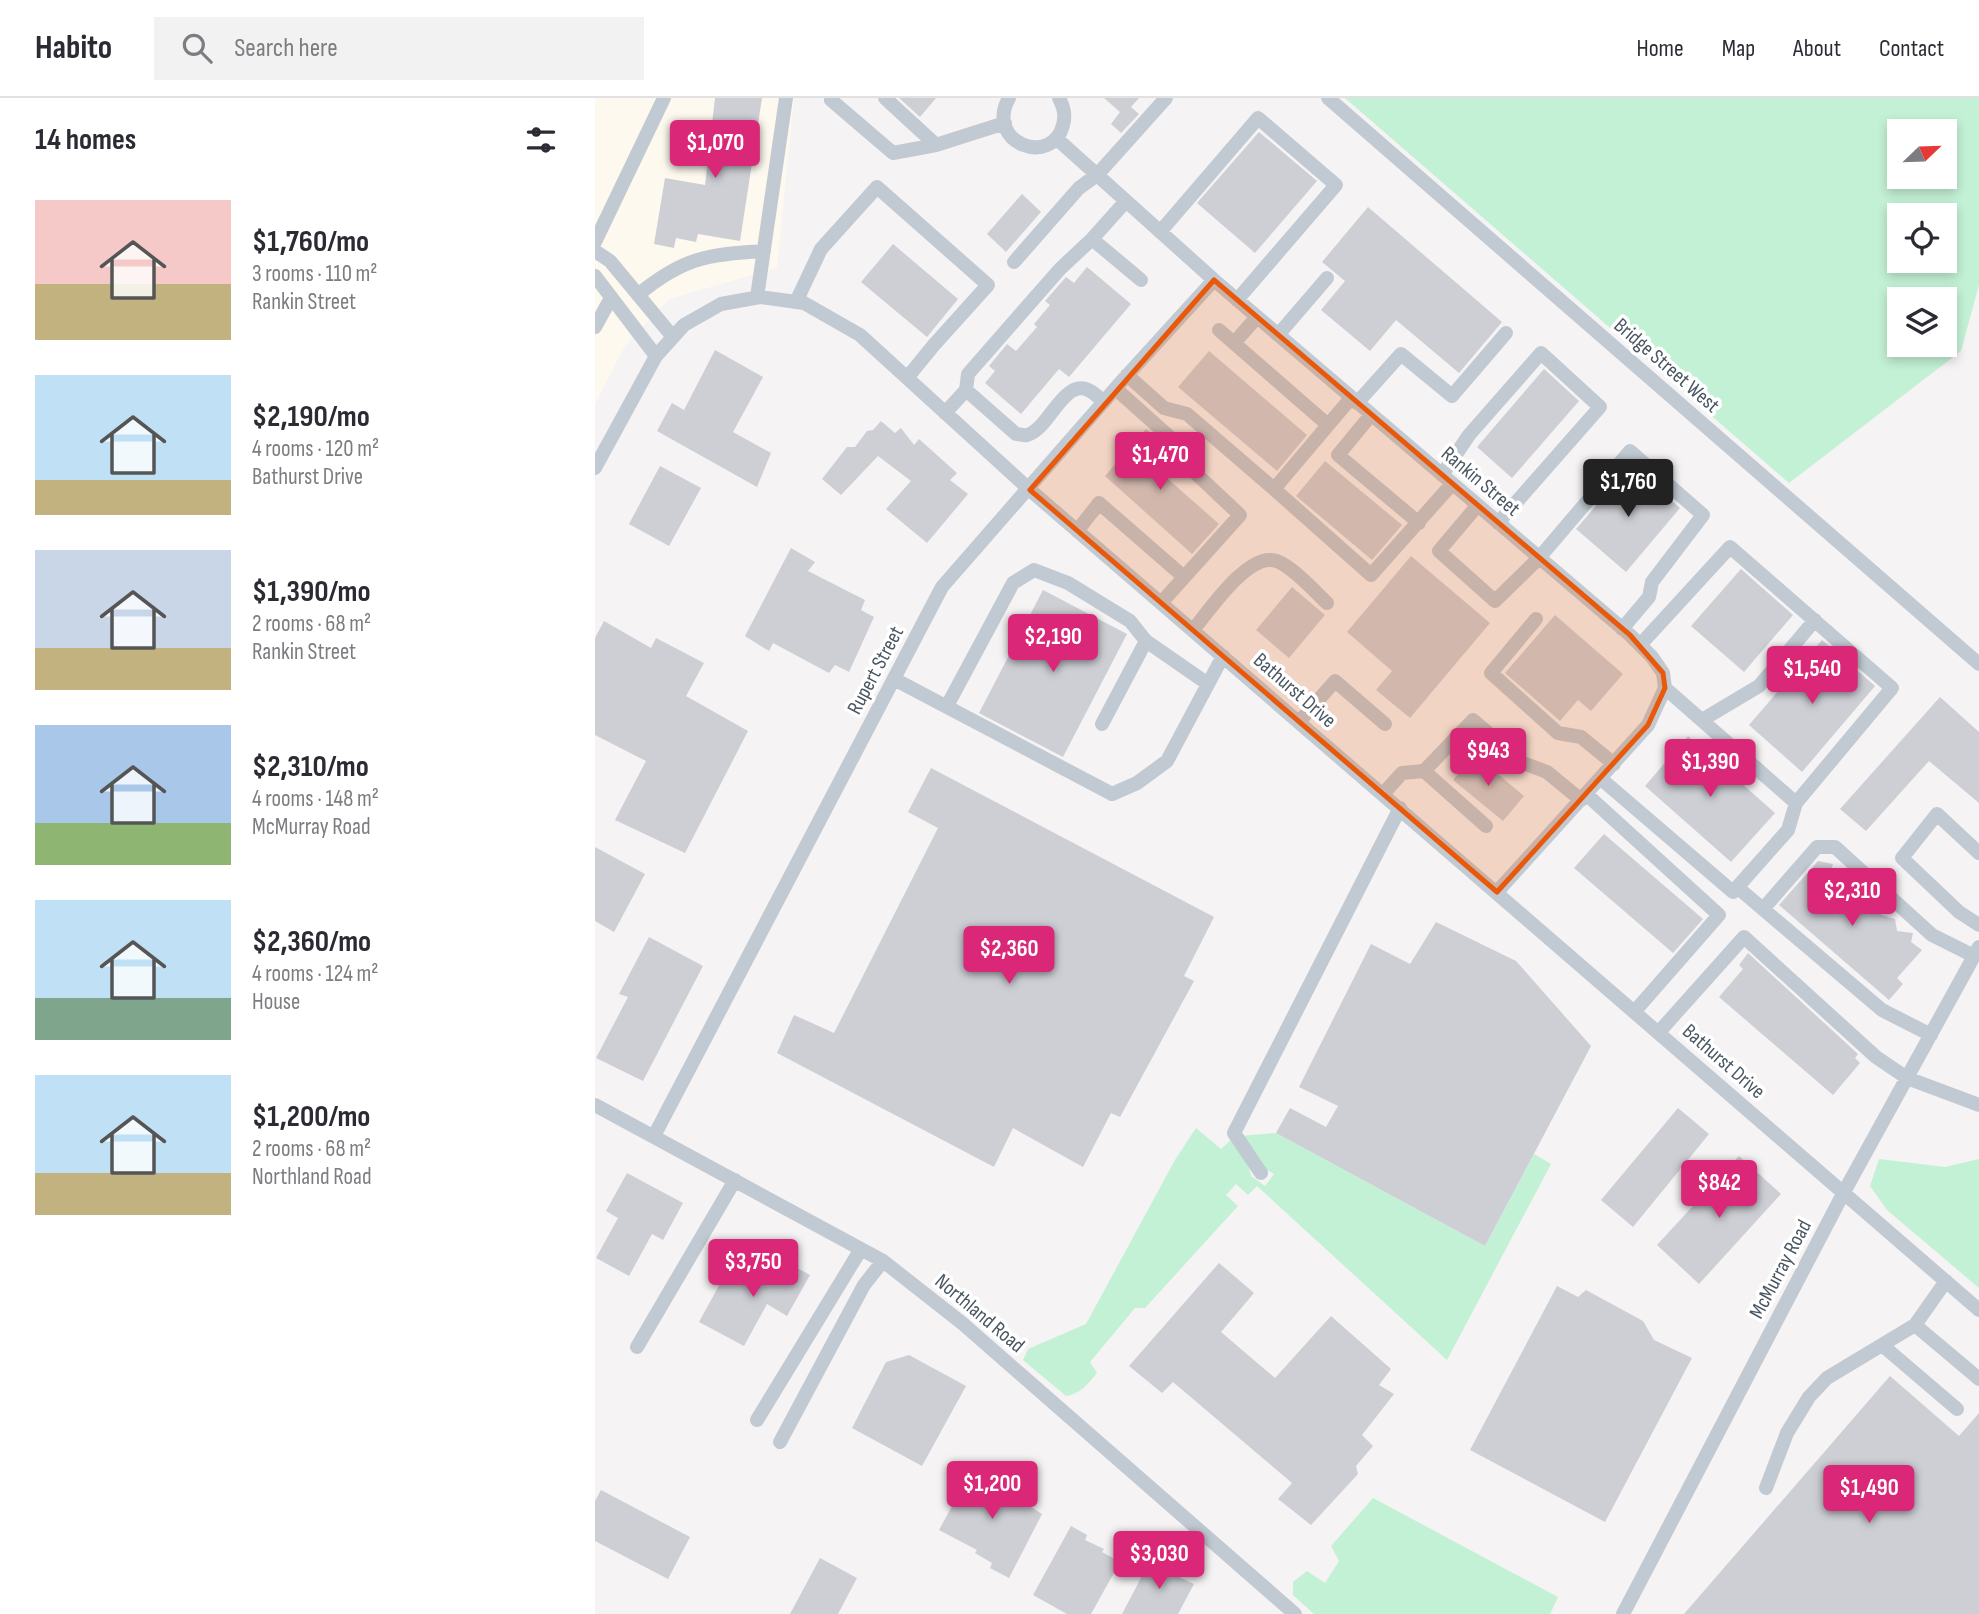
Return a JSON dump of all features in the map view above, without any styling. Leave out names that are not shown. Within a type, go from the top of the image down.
[{"type":"street","points":[[595,243],[664,98]]},
{"type":"street","points":[[757,298],[786,98]]},
{"type":"street","points":[[832,98],[831,100],[894,153],[936,145],[1005,123]]},
{"type":"street","points":[[885,98],[936,145]]},
{"type":"street","points":[[1009,98],[1005,106],[1005,123],[1013,138],[1022,145],[1040,147],[1056,138],[1062,129],[1064,101]]},
{"type":"street","points":[[1014,262],[1079,188],[1097,175],[1166,98]]},
{"type":"street","name":"Bridge Street West","points":[[1328,98],[1979,664]]},
{"type":"street","points":[[1160,232],[1258,118],[1336,185],[1237,300]]},
{"type":"street","name":"Rankin Street","points":[[1056,138],[1237,300],[1640,645],[1663,673],[1665,688]]},
{"type":"street","points":[[796,302],[821,249],[877,187],[988,285],[907,378]]},
{"type":"street","points":[[945,413],[966,390],[968,374],[1060,269],[1093,239],[1126,201]]},
{"type":"street","points":[[1093,239],[1140,280]]},
{"type":"street","points":[[595,251],[610,261],[673,337]]},
{"type":"street","points":[[639,294],[663,274],[685,262],[721,253],[764,251]]},
{"type":"street","points":[[595,276],[656,356]]},
{"type":"street","points":[[1278,335],[1327,278]]},
{"type":"street","name":"Rupert Street","points":[[654,1136],[943,587],[1127,375],[1214,280]]},
{"type":"street","points":[[595,327],[611,298]]},
{"type":"street","name":"Bathurst Drive","points":[[595,468],[656,356],[684,325],[721,304],[757,298],[804,303],[860,335],[1077,531],[1979,1310]]},
{"type":"street","points":[[1234,343],[1257,317]]},
{"type":"street","points":[[1219,330],[1328,425]]},
{"type":"street","points":[[1274,489],[1328,425],[1401,354],[1451,396],[1506,332]]},
{"type":"street","points":[[1127,375],[1164,408],[1188,414],[1371,575],[1419,523],[1447,480],[1469,435],[1541,354],[1600,407],[1498,523]]},
{"type":"street","points":[[966,390],[1016,434],[1027,435],[1037,429],[1070,392],[1079,388],[1088,389],[1104,402]]},
{"type":"street","points":[[1116,389],[1183,449],[1190,468],[1240,514],[1161,603]]},
{"type":"street","points":[[1371,415],[1338,455],[1419,523]]},
{"type":"street","points":[[1478,506],[1439,551],[1495,601],[1539,558],[1630,451],[1703,515],[1652,582],[1649,597],[1622,629]]},
{"type":"street","points":[[1077,531],[1099,503],[1184,577]]},
{"type":"street","points":[[1600,778],[1733,892],[1788,830],[1796,803],[1892,688],[1730,547],[1640,645]]},
{"type":"street","points":[[1193,630],[1245,569],[1257,562],[1272,559],[1285,565],[1327,603]]},
{"type":"street","points":[[947,706],[1013,583],[1034,570],[1067,583],[1130,621],[1146,641],[1208,684]]},
{"type":"street","points":[[1537,619],[1491,673],[1558,733],[1581,737],[1614,764]]},
{"type":"street","points":[[1702,720],[1759,686],[1815,620]]},
{"type":"street","points":[[1102,724],[1146,641]]},
{"type":"street","points":[[894,678],[1112,794],[1137,783],[1167,761],[1223,656]]},
{"type":"street","points":[[1299,722],[1335,681],[1385,724]]},
{"type":"street","points":[[1497,892],[1648,725],[1665,688],[1796,803]]},
{"type":"street","points":[[1383,793],[1402,773],[1424,771],[1473,720],[1523,763],[1547,772],[1583,797],[1719,915],[1635,1011]]},
{"type":"street","points":[[1424,771],[1486,826]]},
{"type":"street","points":[[1261,1173],[1234,1133],[1400,808]]},
{"type":"street","points":[[1979,853],[1937,814],[1902,858],[1959,912],[1979,925]]},
{"type":"street","points":[[1763,909],[1817,847],[1835,847],[1932,935],[1977,952]]},
{"type":"street","points":[[1737,887],[1882,1010],[1931,1035]]},
{"type":"street","points":[[1659,1032],[1744,937],[1876,1057],[1907,1078],[1979,1105]]},
{"type":"street","name":"McMurray Road","points":[[1623,1614],[1844,1192],[1977,952]]},
{"type":"street","name":"Northland Road","points":[[595,1105],[883,1261],[962,1323],[1295,1614]]},
{"type":"street","points":[[637,1347],[735,1180]]},
{"type":"street","points":[[757,1420],[861,1250]]},
{"type":"street","points":[[780,1442],[864,1285],[883,1261]]},
{"type":"street","points":[[1766,1488],[1787,1433],[1809,1396],[1827,1378],[1915,1325],[1946,1282]]},
{"type":"street","points":[[1915,1325],[1979,1379]]},
{"type":"street","points":[[1882,1345],[1957,1409]]},
{"type":"highlighted area","points":[[1214,280],[1630,635],[1663,673],[1665,688],[1648,725],[1497,892],[1030,490]]},
{"type":"shaded area","points":[[595,98],[794,98],[777,268],[669,299],[625,346],[595,404]]},
{"type":"green space","points":[[1345,98],[1979,98],[1979,285],[1961,351],[1957,354],[1957,287],[1887,287],[1887,357],[1953,357],[1789,483]]},
{"type":"green space","points":[[1196,1128],[1221,1149],[1232,1139],[1251,1176],[1265,1186],[1274,1174],[1255,1163],[1240,1136],[1276,1133],[1485,1246],[1534,1154],[1551,1164],[1447,1360],[1257,1186],[1248,1195],[1236,1184],[1226,1195],[1238,1206],[1145,1308],[1135,1308],[1090,1362],[1097,1373],[1080,1391],[1066,1396],[1023,1360],[1028,1349],[1086,1324],[1175,1160]]},
{"type":"green space","points":[[1879,1159],[1945,1167],[1979,1159],[1979,1288],[1887,1210],[1870,1186]]},
{"type":"green space","points":[[1373,1498],[1558,1597],[1550,1614],[1314,1614],[1293,1595],[1293,1582],[1307,1571],[1325,1583],[1339,1561],[1331,1546]]},
{"type":"building","points":[[715,98],[762,98],[740,241],[698,234],[696,242],[676,238],[674,248],[654,244],[665,178],[705,185]]},
{"type":"building","points":[[899,98],[936,98],[920,117]]},
{"type":"building","points":[[1104,98],[1139,98],[1131,107],[1139,114],[1121,133],[1111,124],[1120,112]]},
{"type":"building","points":[[1259,132],[1317,181],[1255,253],[1197,203]]},
{"type":"building","points":[[1022,194],[1041,212],[1006,252],[987,234]]},
{"type":"building","points":[[1368,207],[1502,322],[1459,373],[1396,320],[1370,351],[1321,310],[1345,281],[1322,262]]},
{"type":"building","points":[[893,244],[958,299],[927,337],[861,282]]},
{"type":"building","points":[[1087,267],[1131,304],[1069,377],[1059,369],[1021,414],[985,383],[995,371],[989,366],[1007,344],[1016,351],[1037,327],[1034,324],[1050,305],[1045,301],[1066,277],[1074,283]]},
{"type":"building","points":[[715,350],[763,377],[733,432],[771,453],[757,487],[657,431],[672,403],[684,410]]},
{"type":"building","points":[[1209,351],[1307,435],[1277,471],[1178,387]]},
{"type":"building","points":[[1544,369],[1579,401],[1512,478],[1477,447]]},
{"type":"building","points":[[881,421],[895,433],[901,428],[914,445],[919,439],[957,473],[950,480],[968,494],[927,543],[886,509],[911,481],[878,456],[841,495],[822,479],[847,447],[855,447],[867,431],[873,430]]},
{"type":"building","points":[[1146,429],[1175,455],[1160,472],[1219,524],[1192,554],[1105,476]]},
{"type":"building","points":[[1325,461],[1402,525],[1372,560],[1296,496]]},
{"type":"building","points":[[1631,465],[1680,508],[1626,572],[1576,529]]},
{"type":"building","points":[[660,466],[701,488],[669,546],[629,524]]},
{"type":"building","points":[[791,548],[815,562],[808,571],[865,600],[861,610],[874,617],[849,672],[835,665],[829,673],[773,643],[769,651],[745,636]]},
{"type":"building","points":[[1411,556],[1490,623],[1410,718],[1376,690],[1392,671],[1347,632]]},
{"type":"building","points":[[1741,569],[1793,615],[1744,672],[1691,626]]},
{"type":"building","points":[[1292,587],[1325,615],[1289,658],[1256,630]]},
{"type":"building","points":[[1043,590],[1127,634],[1063,757],[979,713]]},
{"type":"building","points":[[1555,615],[1623,674],[1591,711],[1578,700],[1560,721],[1505,673]]},
{"type":"building","points":[[604,621],[651,648],[656,638],[704,663],[686,696],[748,731],[685,853],[615,820],[646,761],[595,735],[595,638]]},
{"type":"building","points":[[1822,640],[1875,686],[1802,772],[1749,725]]},
{"type":"building","points":[[1940,697],[1979,732],[1979,803],[1929,761],[1866,831],[1840,809]]},
{"type":"building","points":[[1688,736],[1775,813],[1731,862],[1645,786]]},
{"type":"building","points":[[1474,754],[1524,796],[1503,821],[1453,780]]},
{"type":"building","points":[[931,768],[1214,917],[1184,976],[1194,981],[1120,1117],[1111,1113],[1083,1167],[1013,1128],[994,1167],[777,1053],[794,1015],[834,1033],[938,828],[908,812]]},
{"type":"building","points":[[1604,834],[1703,919],[1673,953],[1574,868]]},
{"type":"building","points":[[595,847],[645,874],[614,932],[595,921]]},
{"type":"building","points":[[1818,861],[1833,864],[1830,872],[1847,877],[1847,885],[1864,892],[1865,901],[1881,906],[1881,915],[1895,919],[1897,931],[1913,933],[1911,942],[1922,950],[1897,978],[1903,984],[1889,1000],[1779,905]]},
{"type":"building","points":[[1436,922],[1516,961],[1591,1046],[1485,1246],[1276,1133],[1290,1108],[1326,1127],[1338,1106],[1299,1087],[1371,944],[1410,964]]},
{"type":"building","points":[[649,937],[703,966],[643,1081],[596,1058],[628,997],[619,994]]},
{"type":"building","points":[[1748,953],[1858,1054],[1855,1058],[1860,1063],[1833,1095],[1719,997],[1743,969],[1739,965]]},
{"type":"building","points":[[1678,1108],[1709,1134],[1633,1227],[1601,1200]]},
{"type":"building","points":[[1739,1156],[1781,1194],[1699,1284],[1657,1245]]},
{"type":"building","points":[[627,1173],[683,1203],[663,1240],[652,1234],[629,1276],[596,1258],[618,1218],[606,1211]]},
{"type":"building","points":[[774,1255],[810,1275],[787,1316],[767,1304],[744,1346],[699,1322],[727,1271],[756,1286]]},
{"type":"building","points":[[1219,1263],[1254,1293],[1221,1332],[1275,1378],[1331,1316],[1391,1369],[1379,1385],[1394,1394],[1362,1435],[1373,1446],[1356,1466],[1358,1474],[1311,1525],[1278,1499],[1292,1483],[1173,1382],[1162,1393],[1129,1366]]},
{"type":"building","points":[[1557,1286],[1578,1297],[1586,1290],[1643,1321],[1654,1340],[1692,1358],[1605,1522],[1470,1450]]},
{"type":"building","points":[[909,1355],[966,1386],[922,1466],[852,1428],[886,1362]]},
{"type":"building","points":[[1890,1376],[1959,1436],[1979,1413],[1979,1614],[1684,1614]]},
{"type":"building","points":[[974,1466],[997,1479],[994,1483],[1032,1503],[1031,1507],[1042,1514],[1009,1578],[990,1568],[992,1563],[975,1553],[977,1550],[939,1530]]},
{"type":"building","points":[[601,1490],[690,1537],[668,1579],[595,1541],[595,1501]]},
{"type":"building","points":[[1071,1526],[1087,1535],[1085,1540],[1104,1549],[1102,1552],[1120,1562],[1091,1614],[1067,1614],[1033,1595]]},
{"type":"building","points":[[1154,1553],[1166,1560],[1163,1564],[1178,1572],[1177,1576],[1194,1584],[1178,1614],[1122,1614]]},
{"type":"building","points":[[820,1558],[857,1578],[838,1614],[790,1614]]}]
